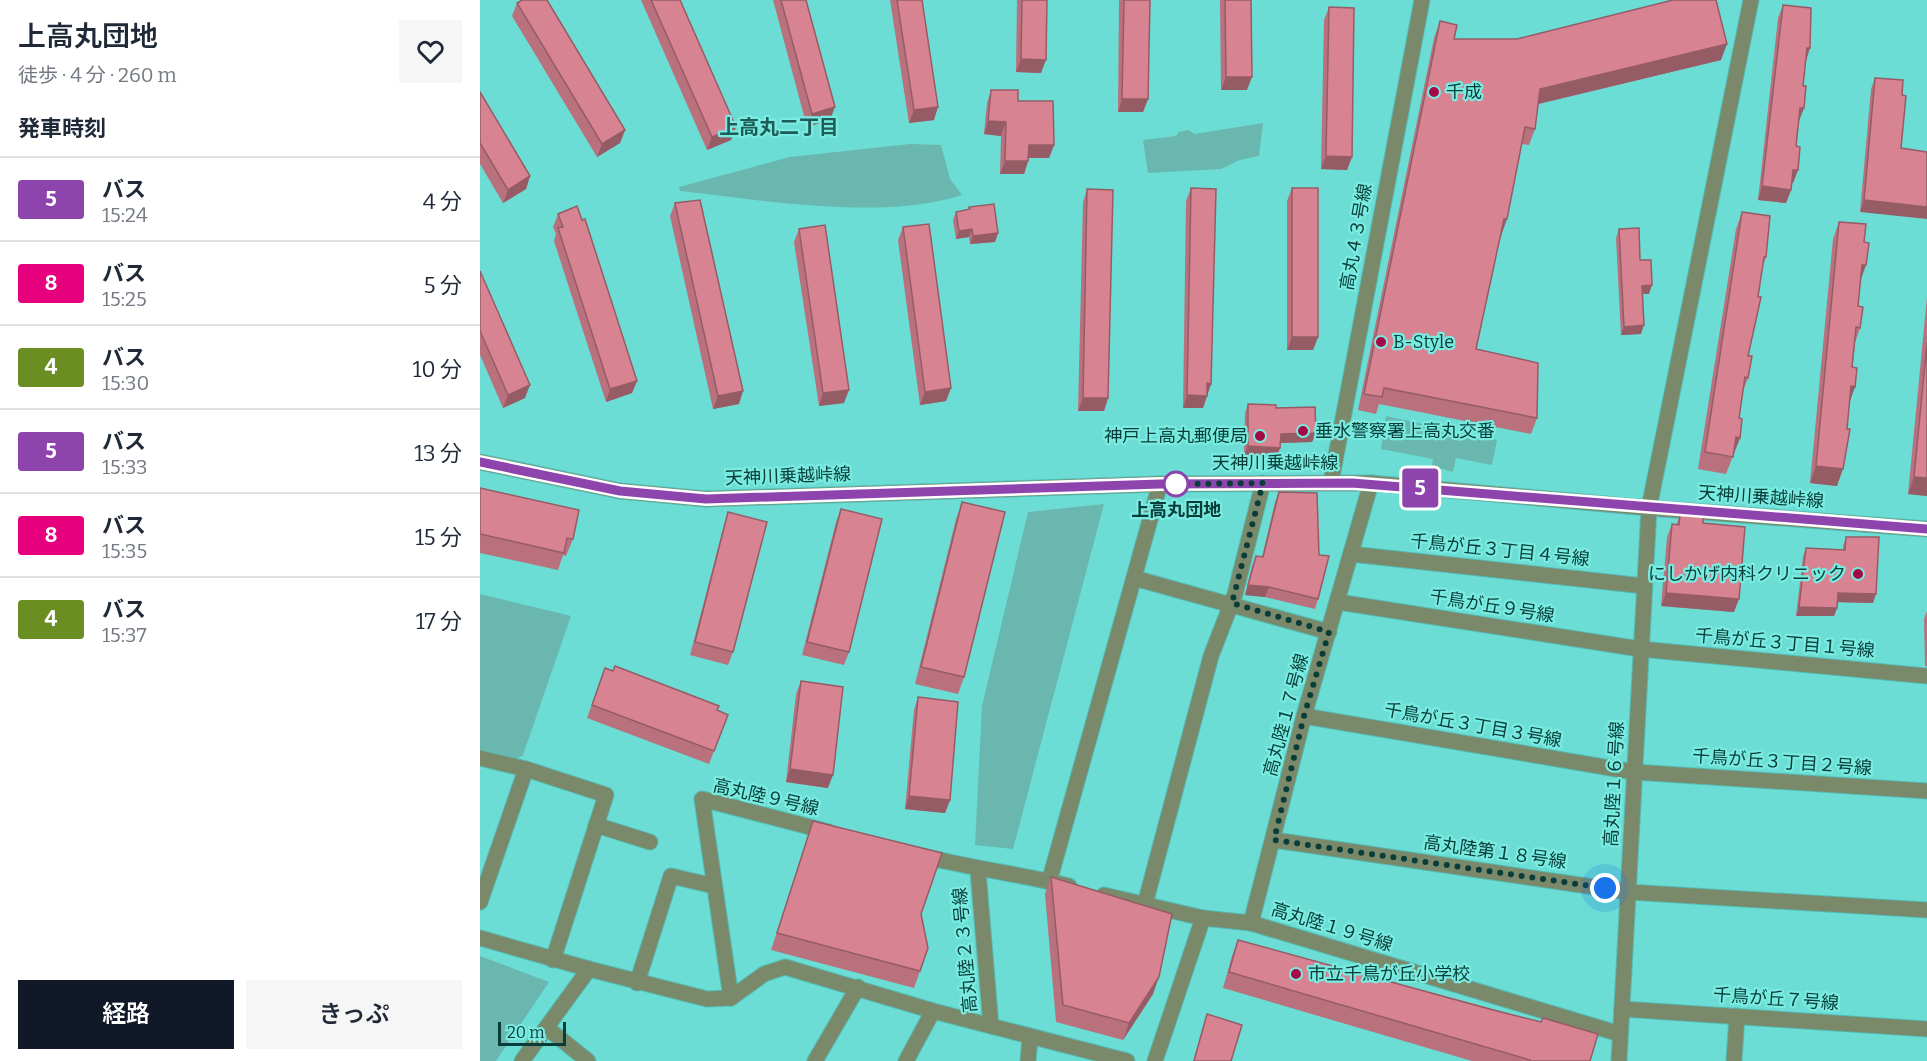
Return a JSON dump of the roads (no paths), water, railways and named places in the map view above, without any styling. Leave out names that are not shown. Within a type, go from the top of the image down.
[{"type":"street","name":"高丸４３号線","points":[[1331,482],[1422,0]]},
{"type":"street","name":"高丸陸１６号線","points":[[1619,1061],[1649,508],[1751,0]]},
{"type":"street","name":"天神川乗越峠線","points":[[480,462],[620,491],[706,499],[1160,484],[1331,482],[1371,483],[1649,508],[1927,529]]},
{"type":"street","points":[[1145,904],[1211,656],[1232,603],[1263,483]]},
{"type":"street","name":"高丸陸１７号線","points":[[1251,923],[1304,716],[1371,483]]},
{"type":"street","points":[[1049,882],[1160,484]]},
{"type":"street","name":"千鳥が丘３丁目４号線","points":[[1352,554],[1644,586]]},
{"type":"street","points":[[1134,578],[1232,603],[1329,632]]},
{"type":"street","name":"千鳥が丘９号線","points":[[1338,602],[1640,649]]},
{"type":"street","name":"千鳥が丘３丁目１号線","points":[[1640,649],[1927,676]]},
{"type":"street","name":"千鳥が丘３丁目３号線","points":[[1304,716],[1634,772]]},
{"type":"street","points":[[480,758],[526,769],[606,795],[553,960]]},
{"type":"street","points":[[480,902],[526,769]]},
{"type":"street","name":"千鳥が丘３丁目２号線","points":[[1634,772],[1927,791]]},
{"type":"street","name":"高丸陸９号線","points":[[731,998],[702,799],[840,835]]},
{"type":"street","points":[[597,825],[650,842]]},
{"type":"street","name":"高丸陸第１８号線","points":[[1274,840],[1629,892],[1927,910]]},
{"type":"street","points":[[909,853],[978,871],[1003,871],[1203,918],[1155,1061]]},
{"type":"street","name":"高丸陸２３号線","points":[[978,871],[991,1026]]},
{"type":"street","points":[[637,983],[671,876],[714,886]]},
{"type":"street","name":"高丸陸１９号線","points":[[1203,918],[1251,923],[1620,1034]]},
{"type":"street","points":[[480,938],[637,983],[707,999],[731,998],[764,974],[785,967],[933,1011],[1127,1061]]},
{"type":"street","points":[[522,1061],[589,969]]},
{"type":"street","points":[[815,1061],[858,987]]},
{"type":"street","name":"千鳥が丘７号線","points":[[1622,1009],[1927,1029]]},
{"type":"street","points":[[906,1061],[933,1011]]},
{"type":"street","points":[[1734,1061],[1737,1016]]},
{"type":"street","points":[[547,1028],[588,1061]]},
{"type":"street","points":[[1028,1061],[1030,1037]]},
{"type":"place","name":"千成","points":[[1434,92]]},
{"type":"place","name":"B-Style","points":[[1381,342]]},
{"type":"place","name":"垂水警察署上高丸交番","points":[[1303,431]]},
{"type":"place","name":"神戸上高丸郵便局","points":[[1260,436]]},
{"type":"place","name":"上高丸団地","points":[[1176,484]]},
{"type":"place","name":"にしかげ内科クリニック","points":[[1858,574]]},
{"type":"place","name":"市立千鳥が丘小学校","points":[[1296,974]]},
{"type":"district","name":"上高丸二丁目","points":[[779,127]]}]
